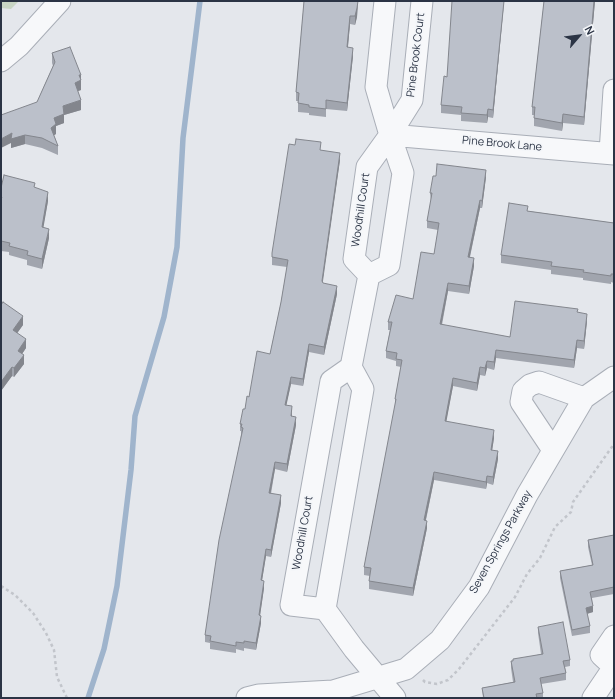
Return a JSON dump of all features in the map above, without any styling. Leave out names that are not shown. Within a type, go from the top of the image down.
[{"type":"street","points":[[1,61],[19,46],[60,1]]},
{"type":"street","points":[[385,1],[376,88],[403,173],[389,265],[369,275],[351,367],[363,389],[325,609],[354,649],[395,698]]},
{"type":"street","name":"Pine Brook Court","points":[[390,135],[412,100],[422,1]]},
{"type":"street","points":[[612,154],[614,90]]},
{"type":"street","name":"Pine Brook Lane","points":[[390,135],[612,154]]},
{"type":"street","name":"Woodhill Court","points":[[369,275],[354,259],[367,167],[390,135]]},
{"type":"street","name":"Woodhill Court","points":[[325,609],[291,605],[331,381],[351,367]]},
{"type":"street","name":"Seven Springs Parkway","points":[[247,698],[259,694],[333,691],[378,676],[406,669],[440,640],[479,587],[527,495],[584,398],[614,377]]},
{"type":"street","points":[[553,450],[521,402],[523,391],[530,385],[539,382],[584,398]]},
{"type":"street","points":[[593,698],[614,667],[601,655],[614,636]]},
{"type":"path","points":[[420,677],[425,682],[437,684],[448,680],[459,669],[515,597],[527,574],[540,558],[555,527],[571,512],[573,502],[614,444]]},
{"type":"path","points":[[1,586],[15,595],[33,613],[46,633],[54,650],[57,677],[67,698]]},
{"type":"green space","points":[[1,1],[19,1],[11,9],[1,8]]},
{"type":"building","points":[[304,1],[358,1],[355,16],[350,16],[347,47],[353,48],[347,103],[326,100],[326,109],[309,107],[309,105],[298,103],[299,93],[296,92]]},
{"type":"building","points":[[452,1],[504,1],[493,110],[488,109],[487,115],[461,113],[462,107],[441,105],[444,76],[447,77]]},
{"type":"building","points":[[544,1],[594,1],[584,117],[563,114],[562,123],[534,118],[535,107],[532,107]]},
{"type":"building","points":[[70,47],[81,75],[79,75],[81,80],[75,83],[81,100],[63,106],[64,114],[54,118],[56,124],[51,128],[58,146],[42,138],[25,135],[11,139],[12,133],[1,139],[1,115],[37,102],[55,62],[52,53]]},
{"type":"building","points":[[296,139],[321,142],[320,150],[340,153],[322,281],[323,283],[337,286],[324,347],[309,344],[303,379],[291,377],[285,405],[292,406],[291,416],[296,417],[287,464],[275,462],[269,493],[281,495],[271,550],[266,549],[261,580],[264,581],[259,615],[261,616],[256,643],[244,641],[244,643],[236,642],[236,646],[210,641],[211,636],[205,635],[219,540],[243,428],[241,427],[242,424],[240,424],[243,409],[245,409],[247,396],[249,397],[257,351],[270,354],[281,302],[288,260],[272,257],[272,253],[289,144],[295,145]]},
{"type":"building","points":[[437,164],[486,170],[482,201],[480,200],[468,257],[474,258],[469,286],[448,283],[440,324],[510,337],[515,301],[578,309],[577,312],[587,314],[584,341],[577,340],[574,360],[496,350],[494,362],[487,361],[485,368],[480,367],[477,383],[453,378],[445,421],[494,430],[491,450],[498,451],[493,477],[487,476],[486,482],[434,472],[424,520],[427,521],[413,588],[369,581],[371,568],[364,567],[402,360],[396,359],[397,353],[386,351],[392,322],[388,322],[396,295],[413,299],[421,252],[434,254],[439,223],[427,221],[432,193],[430,193],[433,176],[436,176]]},
{"type":"building","points":[[4,175],[35,183],[34,187],[48,192],[42,227],[49,229],[42,259],[27,255],[28,251],[9,246],[10,243],[1,241],[1,188]]},
{"type":"building","points":[[509,203],[528,206],[527,211],[614,223],[614,274],[611,274],[611,276],[583,272],[584,270],[551,266],[552,262],[501,255]]},
{"type":"building","points":[[3,302],[23,316],[13,330],[26,339],[18,351],[24,355],[14,368],[12,367],[1,382],[1,305]]},
{"type":"building","points":[[614,535],[614,587],[590,592],[593,606],[586,608],[590,626],[572,630],[560,571],[593,565],[588,540]]},
{"type":"building","points":[[563,622],[570,660],[563,661],[566,673],[540,678],[543,693],[536,694],[537,698],[484,698],[482,688],[515,682],[511,661],[513,661],[513,659],[543,654],[538,627]]},
{"type":"waterway","points":[[88,698],[104,649],[117,586],[131,470],[135,416],[164,317],[177,247],[183,138],[200,1]]}]
